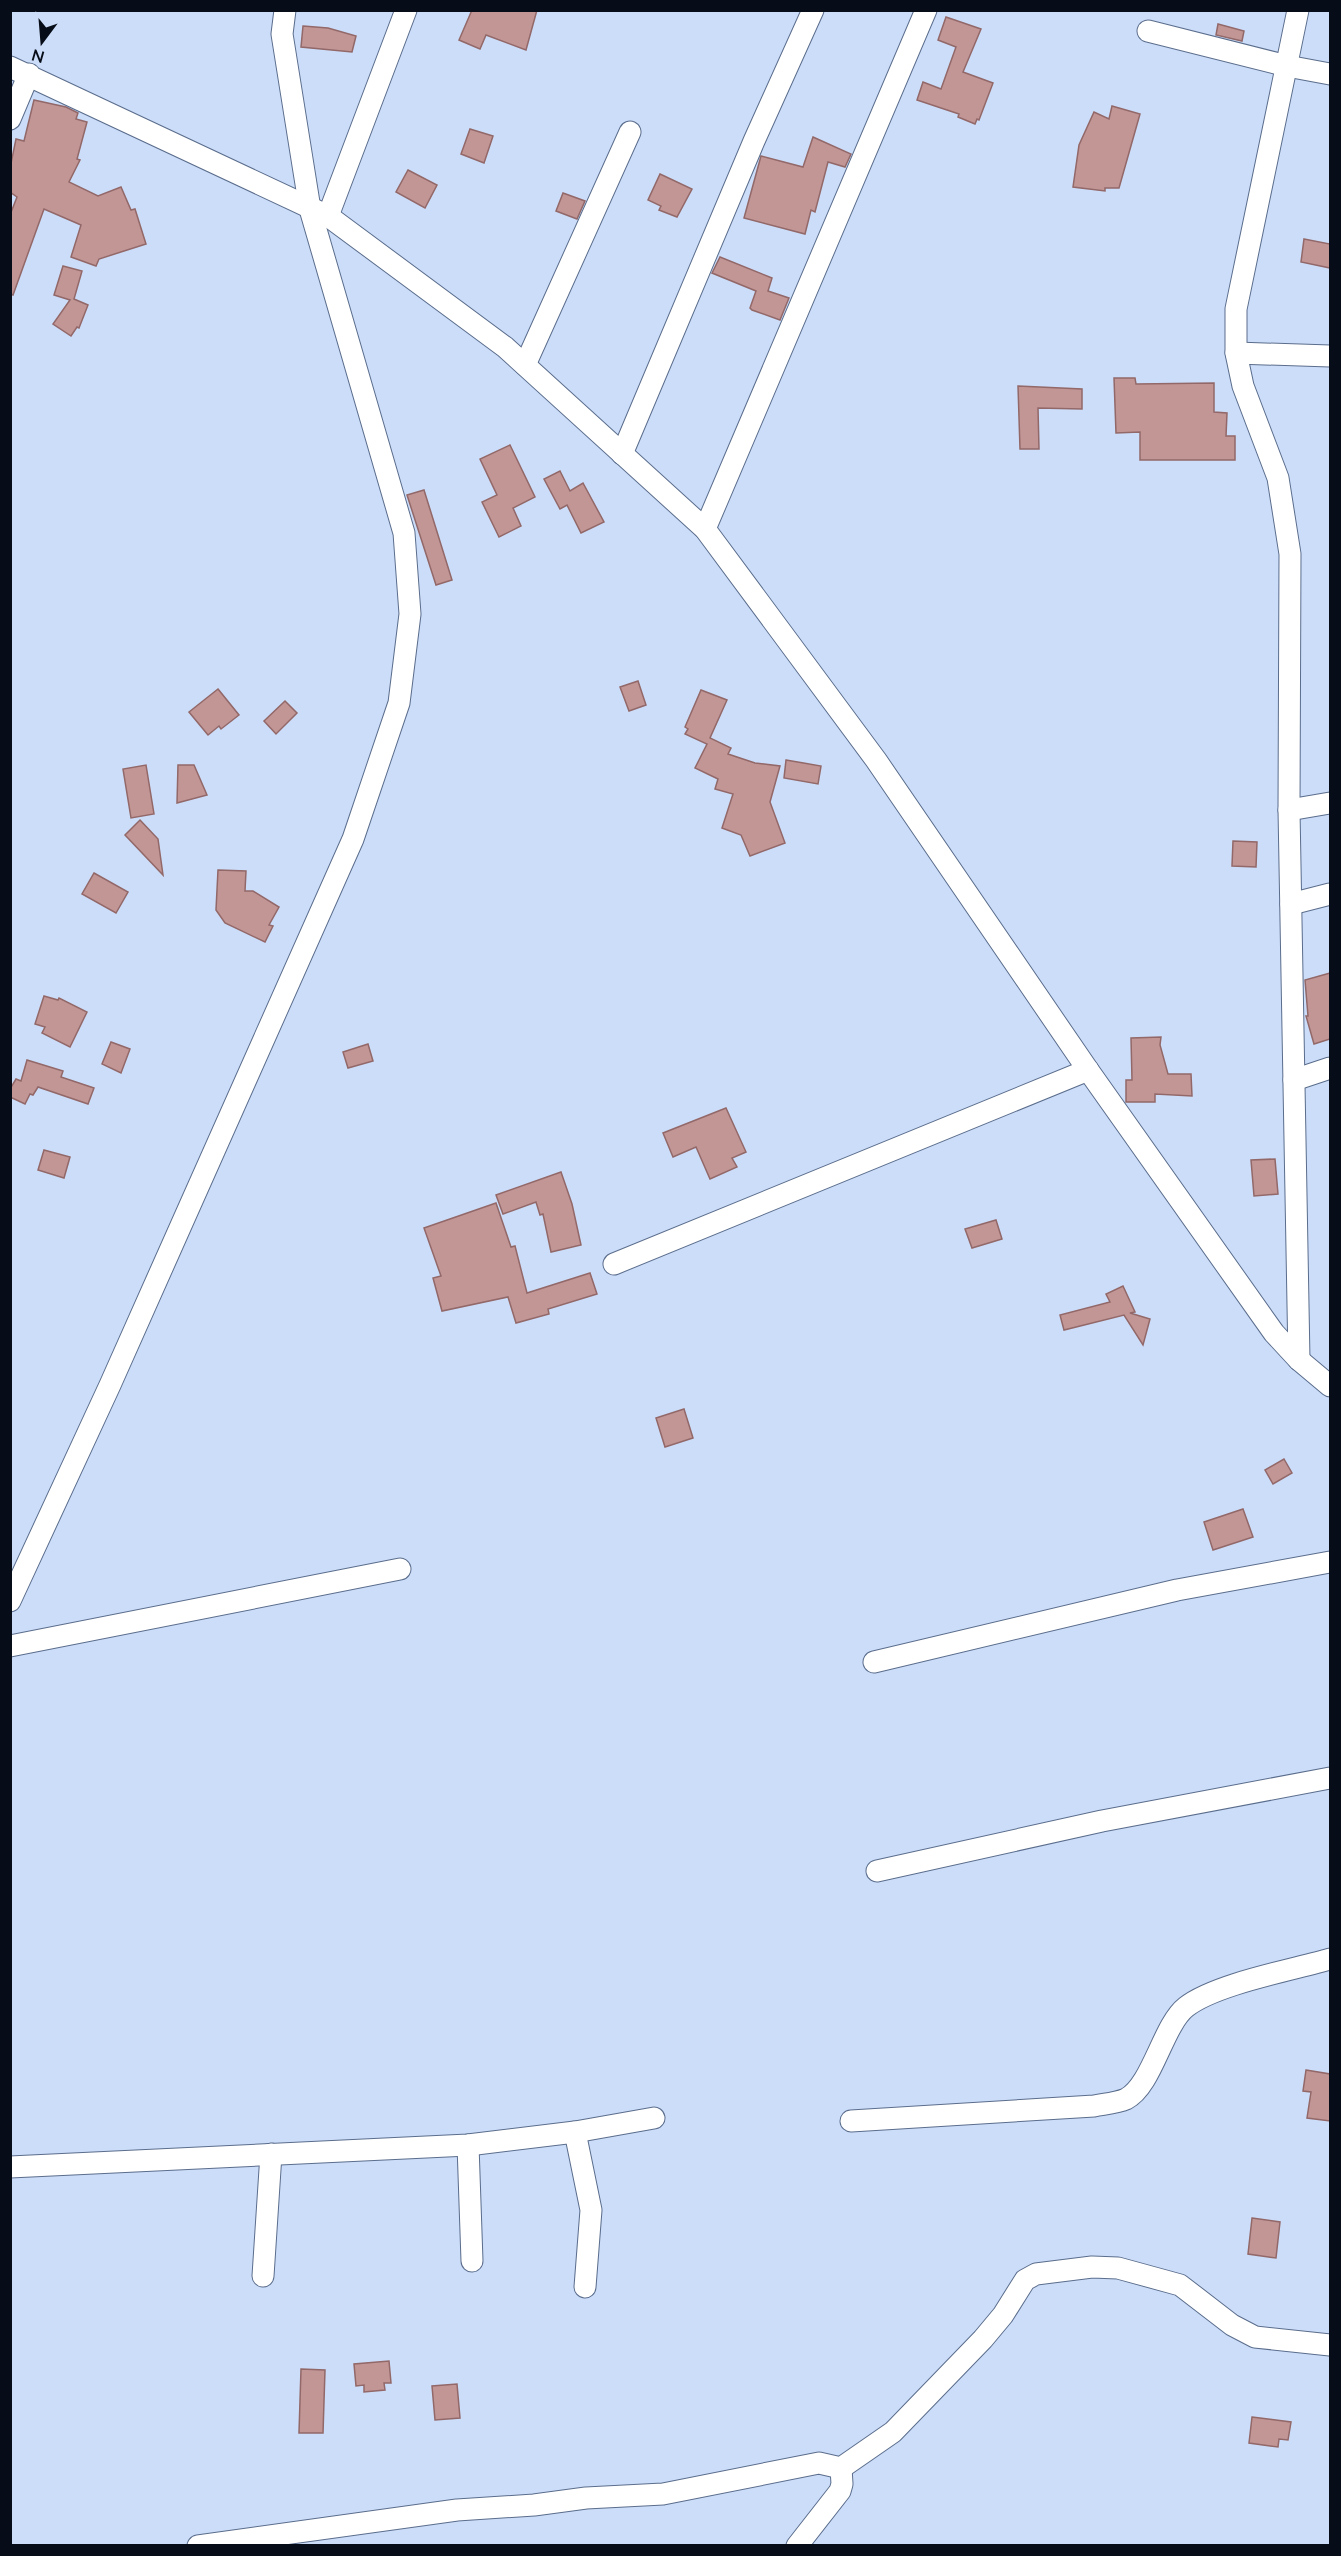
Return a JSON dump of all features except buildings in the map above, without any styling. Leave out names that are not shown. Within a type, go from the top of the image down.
[{"type":"street","points":[[10,1601],[115,1374],[353,839],[399,703],[410,614],[404,533],[319,213],[282,34],[285,10]]},
{"type":"street","points":[[319,213],[406,10]]},
{"type":"street","points":[[622,454],[754,141],[813,10]]},
{"type":"street","points":[[705,530],[926,10]]},
{"type":"street","points":[[1298,10],[1236,309],[1236,353],[1243,386],[1278,478],[1290,554],[1290,904],[1299,1360]]},
{"type":"street","points":[[1148,31],[1287,66],[1330,74]]},
{"type":"street","points":[[10,119],[20,71],[319,213],[505,347],[705,530],[876,760],[1088,1070],[1274,1333],[1299,1360],[1330,1386]]},
{"type":"street","points":[[525,365],[630,132]]},
{"type":"street","points":[[1236,353],[1330,356]]},
{"type":"street","points":[[1289,810],[1330,803]]},
{"type":"street","points":[[1290,904],[1330,894]]},
{"type":"street","points":[[1294,1080],[1330,1068]]},
{"type":"street","points":[[614,1264],[1088,1070]]},
{"type":"street","points":[[874,1662],[1177,1590],[1330,1562]]},
{"type":"street","points":[[10,1646],[400,1569]]},
{"type":"street","points":[[877,1871],[1102,1821],[1330,1778]]},
{"type":"street","points":[[851,2121],[1094,2106],[1126,2099],[1138,2089],[1184,2009],[1199,1998],[1225,1988],[1330,1959]]},
{"type":"street","points":[[10,2167],[468,2145],[575,2132],[654,2118]]},
{"type":"street","points":[[575,2132],[591,2210],[585,2287]]},
{"type":"street","points":[[468,2145],[472,2261]]},
{"type":"street","points":[[263,2276],[271,2154]]},
{"type":"street","points":[[198,2546],[458,2510],[534,2505],[586,2498],[663,2494],[819,2463],[841,2468],[893,2432],[983,2339],[1003,2315],[1025,2280],[1036,2274],[1092,2267],[1118,2268],[1180,2285],[1232,2325],[1255,2337],[1330,2345]]},
{"type":"street","points":[[797,2546],[840,2491],[841,2468]]}]
